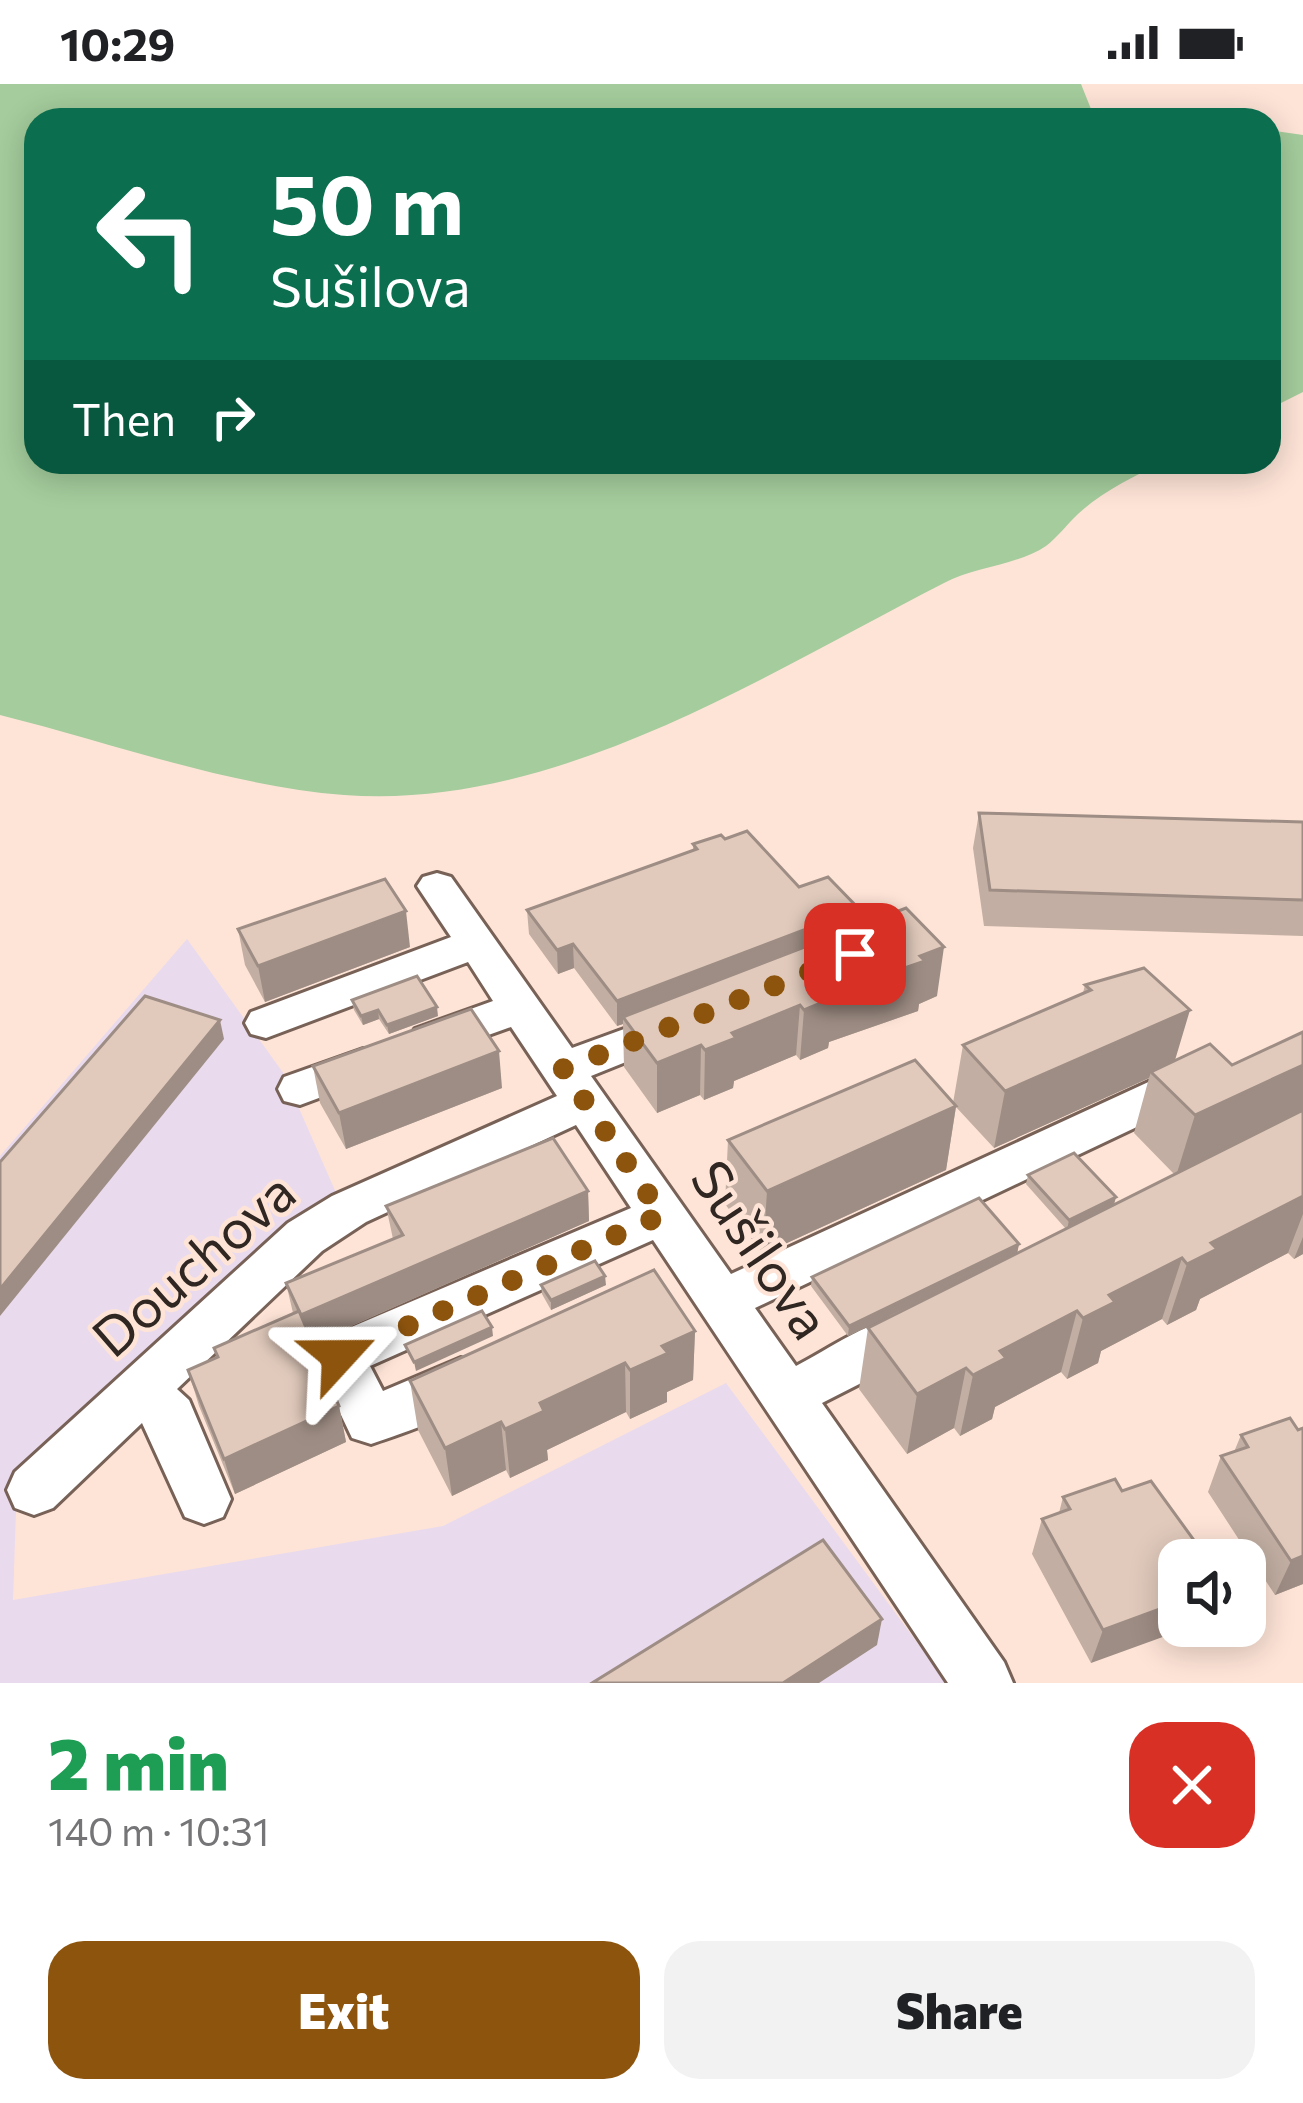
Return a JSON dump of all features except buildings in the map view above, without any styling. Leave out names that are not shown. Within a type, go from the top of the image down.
[{"type":"street","name":"Sušilova","points":[[437,886],[662,1215],[694,1287],[786,1396],[983,1683]]},
{"type":"street","points":[[266,1023],[477,944]]},
{"type":"street","points":[[300,1089],[520,1007]]},
{"type":"street","name":"Douchova","points":[[34,1490],[305,1238],[696,1017]]},
{"type":"street","points":[[694,1287],[1184,1085]]},
{"type":"street","points":[[494,1364],[371,1421],[339,1356],[662,1215]]},
{"type":"street","points":[[786,1396],[954,1312]]},
{"type":"street","points":[[142,1390],[170,1416],[204,1499]]},
{"type":"shaded area","points":[[187,939],[284,1074],[337,1195],[17,1481],[13,1600],[443,1526],[726,1383],[947,1683],[0,1683],[0,1156]]},
{"type":"green space","points":[[0,84],[1081,84],[1091,108],[24,108],[24,474],[1140,474],[1098,498],[1035,552],[944,583],[656,730],[501,782],[423,794],[301,790],[214,773],[0,715]]},
{"type":"green space","points":[[1281,132],[1303,135],[1303,392],[1281,403]]},
{"type":"route","points":[[339,1356],[662,1215],[563,1069],[855,954]]}]
